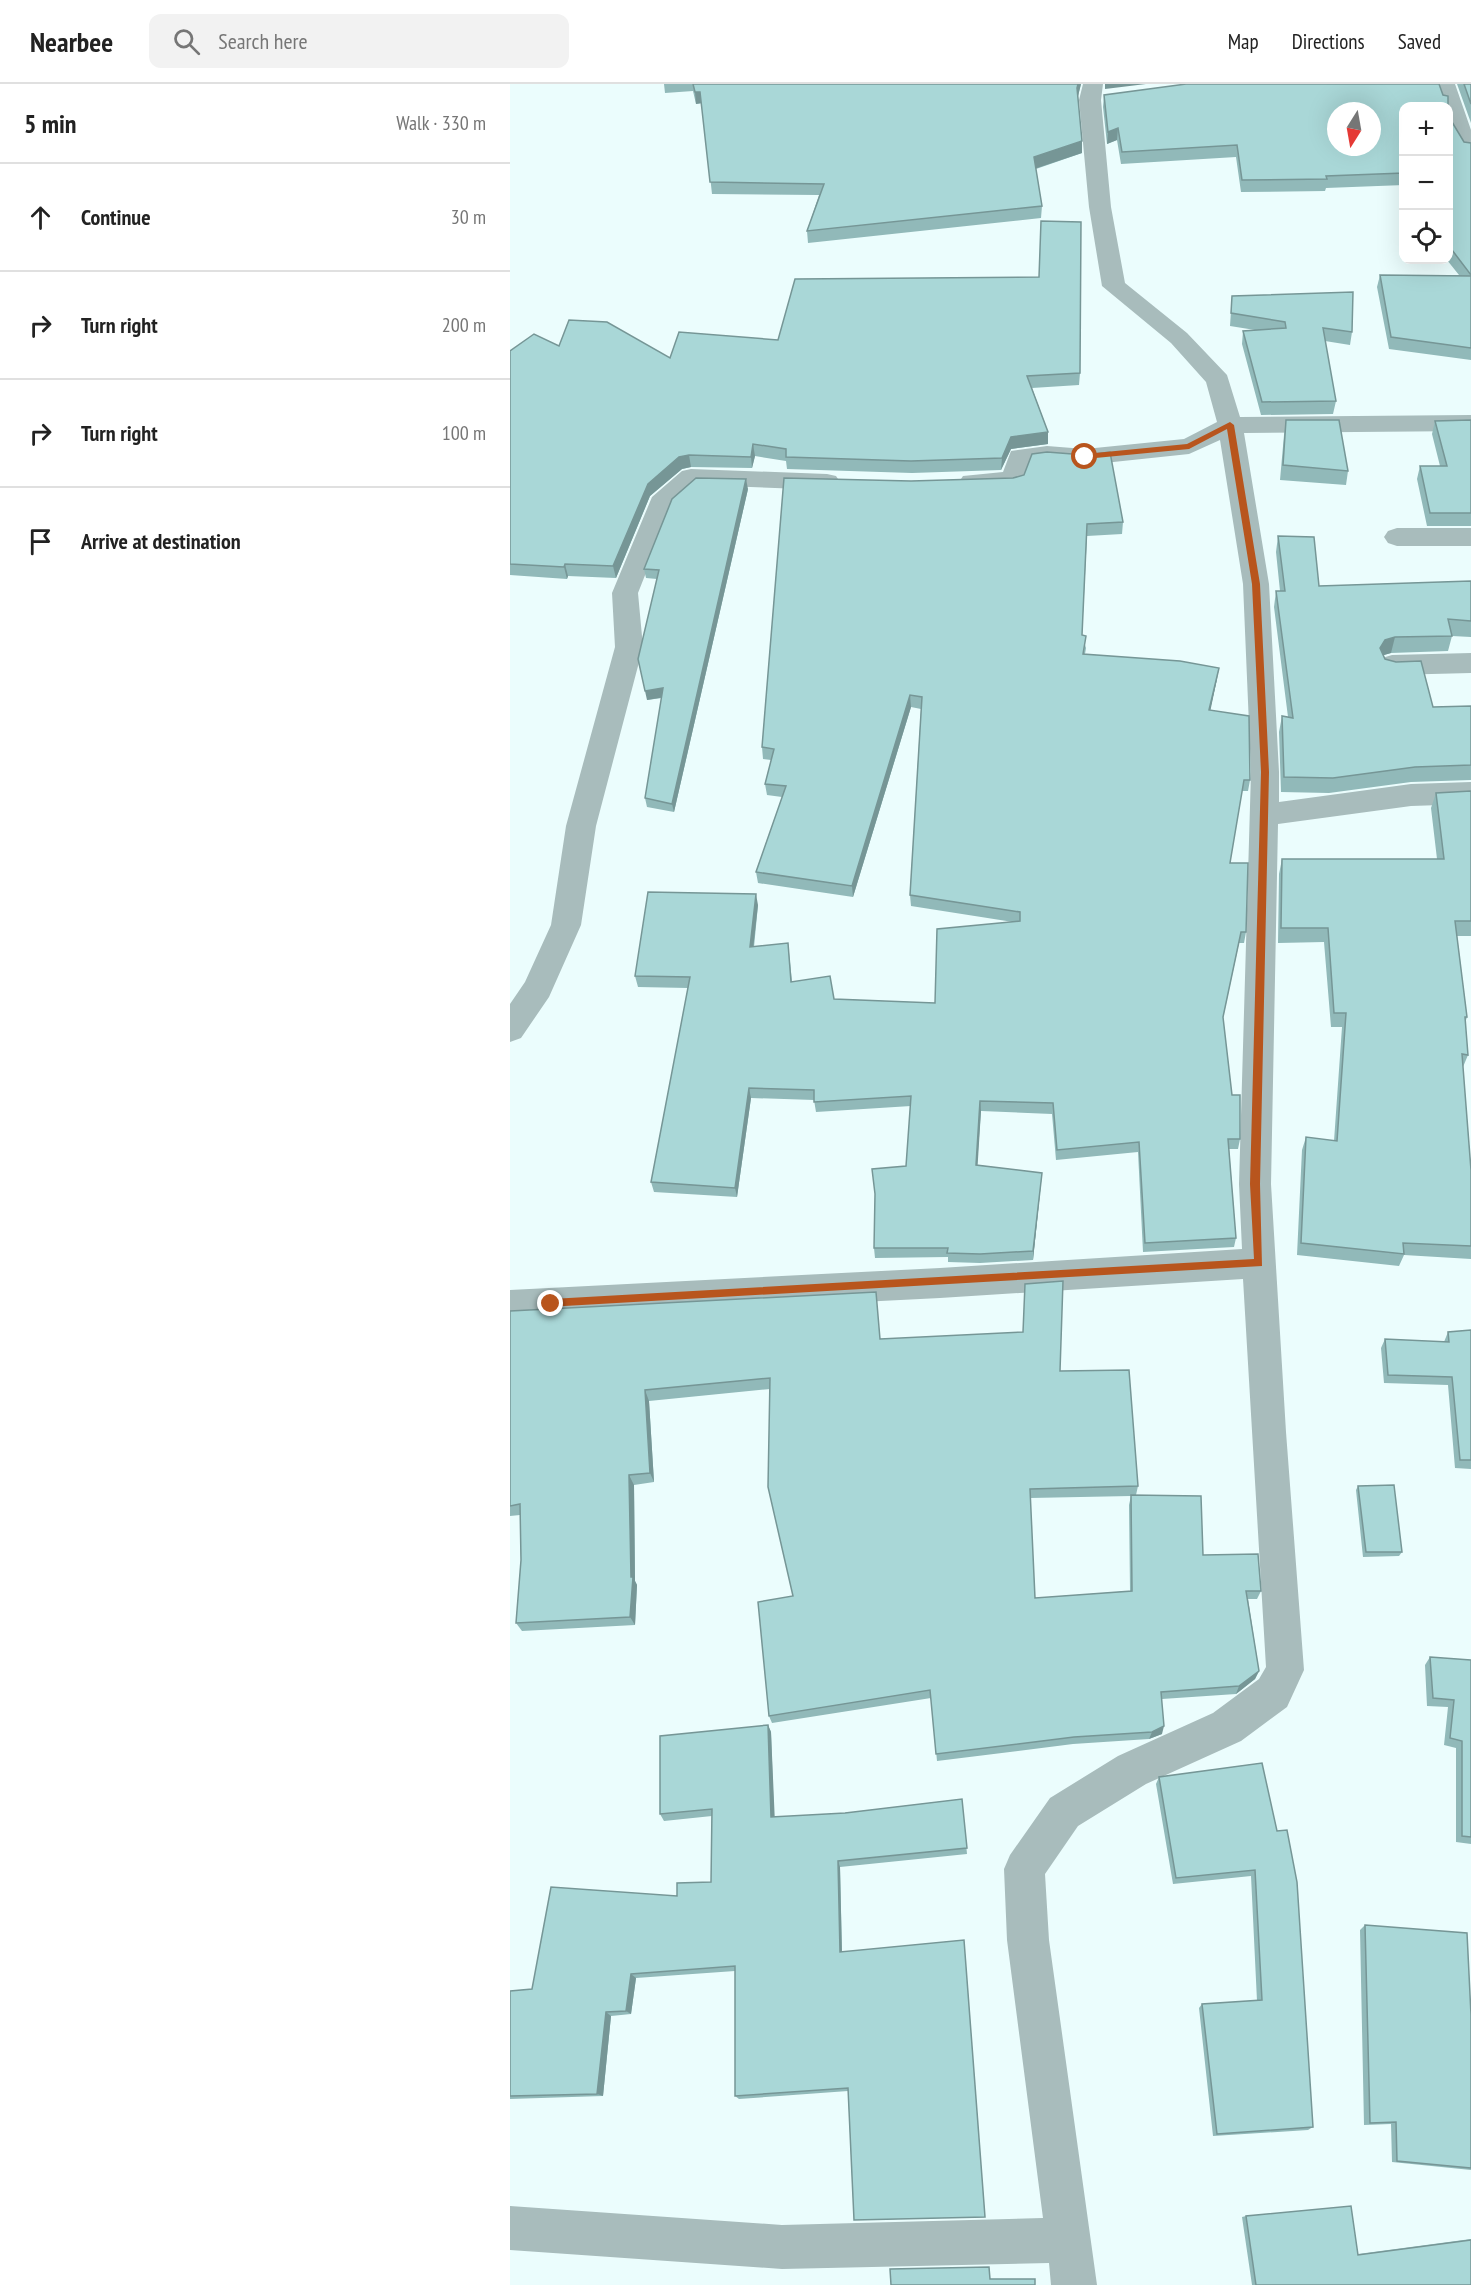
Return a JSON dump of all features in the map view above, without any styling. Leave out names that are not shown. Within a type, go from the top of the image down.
[{"type":"street","points":[[1445,84],[1455,111],[1457,125],[1471,148]]},
{"type":"street","points":[[1074,2285],[1070,2240],[1028,1940],[1024,1869],[1064,1812],[1132,1770],[1227,1728],[1273,1693],[1285,1670],[1268,1432],[1255,1184],[1265,772],[1256,584],[1230,425],[1218,380],[1179,338],[1114,286],[1100,207],[1098,94]]},
{"type":"street","points":[[945,482],[1013,480],[1020,457],[1047,454],[1085,457],[1189,446],[1230,425],[1471,423]]},
{"type":"street","points":[[510,1029],[538,988],[566,925],[581,826],[629,648],[625,593],[661,503],[691,477],[853,483]]},
{"type":"street","points":[[1397,537],[1471,537]]},
{"type":"street","points":[[1392,665],[1471,663]]},
{"type":"street","points":[[1264,815],[1412,795],[1471,793]]},
{"type":"street","points":[[510,1305],[928,1284],[1259,1263]]},
{"type":"street","points":[[510,2228],[782,2247],[1070,2240]]},
{"type":"building","points":[[693,84],[1078,84],[1082,141],[1034,157],[1042,206],[807,231],[824,184],[710,182],[700,92],[695,92]]},
{"type":"building","points":[[1186,84],[1439,84],[1443,95],[1448,96],[1448,102],[1399,102],[1399,173],[1326,176],[1327,179],[1242,180],[1237,145],[1122,152],[1118,128],[1108,132],[1104,95]]},
{"type":"building","points":[[1464,84],[1471,84],[1471,104]]},
{"type":"building","points":[[1453,124],[1464,142],[1471,143],[1471,275],[1453,251]]},
{"type":"building","points":[[1041,221],[1081,222],[1080,373],[1027,376],[1048,432],[1011,437],[1002,458],[911,461],[786,457],[786,449],[753,444],[751,457],[689,455],[679,457],[648,484],[613,566],[565,564],[564,567],[510,564],[510,351],[534,334],[559,346],[569,320],[607,322],[670,358],[679,332],[778,340],[795,279],[1039,277]]},
{"type":"building","points":[[1380,275],[1471,276],[1471,348],[1391,337]]},
{"type":"building","points":[[1353,292],[1352,332],[1323,328],[1336,401],[1262,402],[1243,331],[1286,328],[1285,322],[1231,313],[1232,296]]},
{"type":"building","points":[[1286,420],[1339,420],[1348,471],[1283,465]]},
{"type":"building","points":[[1471,420],[1471,513],[1430,513],[1420,466],[1447,466],[1435,421]]},
{"type":"building","points":[[1047,452],[1085,455],[1110,452],[1123,522],[1087,524],[1082,635],[1086,636],[1083,654],[1180,661],[1219,668],[1209,710],[1249,716],[1250,780],[1244,780],[1230,863],[1248,863],[1246,932],[1241,932],[1223,1017],[1232,1095],[1240,1095],[1240,1139],[1228,1139],[1236,1238],[1145,1243],[1139,1142],[1057,1150],[1053,1103],[980,1101],[976,1165],[1042,1173],[1033,1251],[980,1254],[947,1253],[948,1248],[874,1248],[875,1194],[872,1169],[906,1166],[911,1096],[814,1102],[814,1090],[749,1088],[735,1188],[651,1182],[690,977],[635,976],[648,892],[756,894],[750,947],[788,943],[791,982],[830,976],[834,999],[935,1003],[937,929],[1020,921],[1020,912],[910,895],[922,697],[910,695],[852,886],[756,872],[786,786],[765,784],[774,749],[762,747],[784,478],[911,481],[1013,478],[1024,475],[1032,454]]},
{"type":"building","points":[[696,478],[746,479],[672,804],[645,798],[663,688],[645,691],[638,659],[659,570],[644,569],[672,499]]},
{"type":"building","points":[[1278,536],[1314,537],[1319,586],[1471,581],[1471,621],[1448,619],[1452,636],[1395,637],[1385,640],[1380,648],[1385,659],[1396,662],[1421,661],[1433,707],[1471,706],[1471,765],[1415,767],[1333,778],[1284,777],[1282,716],[1293,718],[1276,591],[1285,591]]},
{"type":"building","points":[[1471,791],[1471,921],[1455,921],[1467,1017],[1465,1017],[1468,1055],[1462,1054],[1471,1170],[1471,1246],[1403,1243],[1404,1254],[1301,1243],[1306,1137],[1337,1141],[1346,1013],[1334,1013],[1328,928],[1281,928],[1282,859],[1444,859],[1436,793]]},
{"type":"building","points":[[1063,1281],[1060,1371],[1129,1370],[1138,1486],[1030,1489],[1035,1598],[1132,1591],[1131,1495],[1201,1496],[1203,1555],[1258,1554],[1261,1591],[1246,1591],[1259,1671],[1239,1686],[1161,1692],[1164,1726],[1152,1732],[1074,1737],[936,1754],[930,1690],[769,1716],[758,1602],[793,1596],[768,1487],[770,1378],[645,1390],[650,1473],[629,1475],[631,1577],[633,1577],[630,1617],[516,1623],[521,1560],[520,1504],[510,1506],[510,1311],[876,1292],[880,1339],[1023,1332],[1025,1284]]},
{"type":"building","points":[[1471,1330],[1471,1460],[1460,1460],[1452,1377],[1388,1375],[1385,1339],[1449,1342],[1448,1332]]},
{"type":"building","points":[[1394,1485],[1402,1552],[1366,1552],[1358,1486]]},
{"type":"building","points":[[1430,1657],[1471,1660],[1471,1837],[1462,1836],[1462,1741],[1450,1738],[1454,1700],[1433,1698]]},
{"type":"building","points":[[768,1725],[771,1817],[845,1813],[962,1799],[967,1848],[838,1861],[840,1952],[964,1940],[985,2217],[854,2220],[848,2088],[735,2096],[735,1966],[631,1974],[626,2011],[606,2012],[597,2094],[510,2096],[510,1991],[532,1989],[551,1887],[677,1896],[677,1883],[711,1882],[712,1809],[660,1814],[660,1736]]},
{"type":"building","points":[[1262,1763],[1277,1831],[1287,1830],[1297,1882],[1313,2127],[1217,2134],[1202,2004],[1262,2000],[1255,1870],[1176,1878],[1159,1777]]},
{"type":"building","points":[[1365,1925],[1467,1933],[1471,2015],[1471,2168],[1397,2161],[1396,2122],[1370,2123]]},
{"type":"building","points":[[1351,2206],[1358,2255],[1471,2240],[1471,2285],[1256,2285],[1246,2216]]},
{"type":"building","points":[[989,2267],[990,2279],[1035,2279],[1035,2285],[891,2285],[890,2269]]},
{"type":"route","points":[[551,1304],[1259,1263],[1255,1184],[1265,772],[1256,584],[1230,425],[1189,446],[1085,457]]}]
